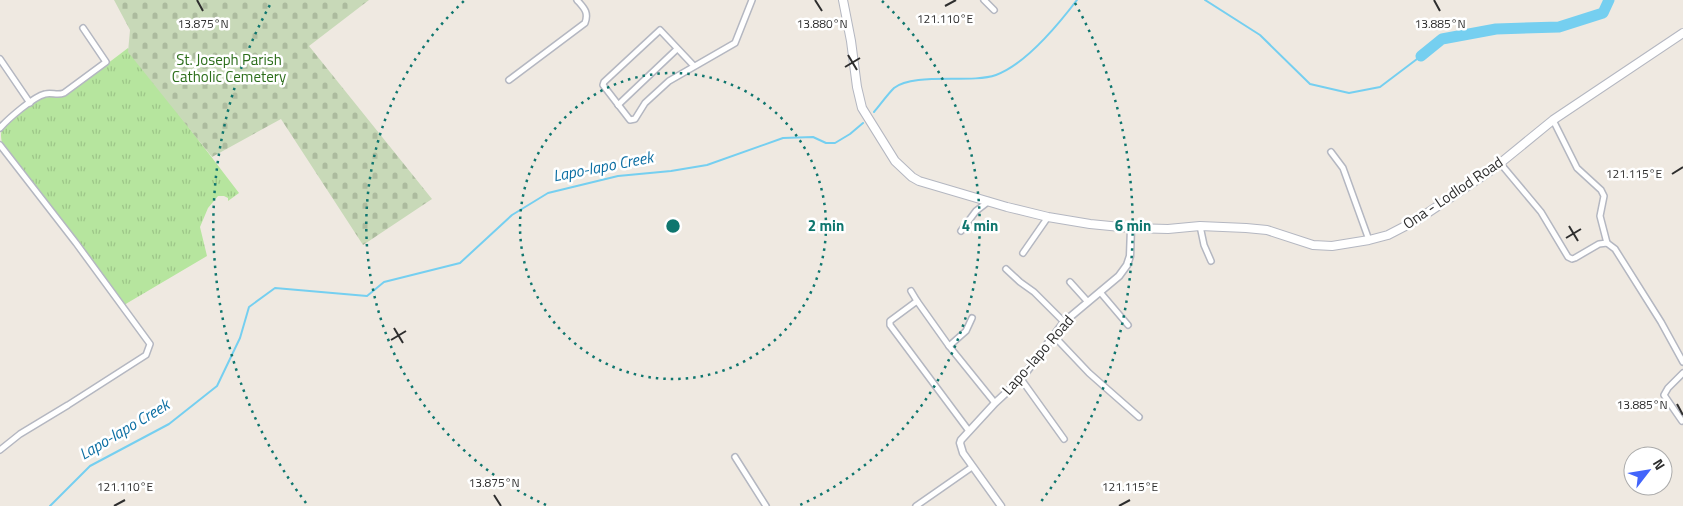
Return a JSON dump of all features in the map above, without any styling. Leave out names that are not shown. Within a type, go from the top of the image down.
[{"type":"main road","name":"Ona - Lodlod Road","points":[[843,0],[862,108],[880,139],[902,169],[912,178],[988,202],[1048,217],[1090,224],[1131,228],[1168,229],[1200,226],[1267,230],[1313,245],[1332,246],[1388,235],[1407,226],[1500,163],[1552,120],[1683,33]]},
{"type":"street","points":[[509,80],[585,23],[588,16],[577,0]]},
{"type":"street","points":[[694,66],[663,32],[658,31],[604,82],[605,89],[630,120],[635,119],[645,102],[669,81],[735,43],[752,0]]},
{"type":"street","points":[[984,0],[994,10]]},
{"type":"street","points":[[0,128],[30,103],[46,94],[56,95],[64,93],[106,62],[83,28]]},
{"type":"street","points":[[618,105],[677,49]]},
{"type":"street","points":[[0,59],[30,103]]},
{"type":"street","points":[[1552,120],[1577,168],[1601,190],[1604,196],[1600,216],[1607,243],[1615,249],[1661,322],[1683,362]]},
{"type":"street","points":[[0,145],[76,243],[150,344],[146,355],[68,406],[20,434],[0,450]]},
{"type":"street","points":[[1331,152],[1343,168],[1369,240]]},
{"type":"street","points":[[1500,163],[1541,212],[1568,257],[1575,258],[1599,244],[1607,243]]},
{"type":"street","points":[[960,231],[976,211],[988,202]]},
{"type":"street","points":[[1023,253],[1048,217]]},
{"type":"street","points":[[1200,226],[1204,245],[1211,261]]},
{"type":"street","name":"Lapo-lapo Road","points":[[1001,506],[972,467],[963,453],[960,443],[995,403],[1020,379],[1064,322],[1119,276],[1127,265],[1130,256],[1131,228]]},
{"type":"street","points":[[1006,269],[1034,292],[1064,322]]},
{"type":"street","points":[[1070,282],[1088,302]]},
{"type":"street","points":[[911,291],[949,346],[995,403]]},
{"type":"street","points":[[1100,292],[1128,325]]},
{"type":"street","points":[[917,301],[893,318],[890,321],[890,325],[969,431]]},
{"type":"street","points":[[949,346],[966,331],[972,318]]},
{"type":"street","points":[[1053,335],[1089,373],[1139,417]]},
{"type":"street","points":[[1682,421],[1664,395],[1668,388],[1683,373]]},
{"type":"street","points":[[1020,379],[1064,439]]},
{"type":"street","points":[[736,457],[766,506]]},
{"type":"street","points":[[916,506],[972,467]]},
{"type":"green space","name":"St. Joseph Parish Catholic Cemetery","points":[[114,0],[369,0],[309,46],[432,199],[363,245],[281,119],[212,157],[128,52],[130,30]]},
{"type":"green space","points":[[128,48],[239,193],[228,201],[228,198],[224,196],[218,196],[208,208],[200,227],[207,256],[124,305],[2,143],[1,135],[6,125],[31,104],[43,96],[66,95]]},
{"type":"waterway","name":"Lapo-lapo Creek","points":[[874,112],[894,88],[903,83],[928,79],[972,79],[996,75],[1007,70],[1041,43],[1077,0]]},
{"type":"waterway","name":"Lapo-lapo Creek","points":[[1205,0],[1260,35],[1310,84],[1349,93],[1380,87],[1421,56]]},
{"type":"waterway","name":"Lapo-lapo Creek","points":[[1421,56],[1442,39],[1496,29],[1559,27],[1603,13],[1609,0]]},
{"type":"waterway","name":"Lapo-lapo Creek","points":[[50,506],[90,466],[169,424],[217,386],[240,338],[249,307],[275,288],[367,296],[384,282],[460,263],[512,215],[548,193],[618,176],[671,171],[707,165],[783,138],[813,137],[826,143],[835,143],[863,123]]}]
